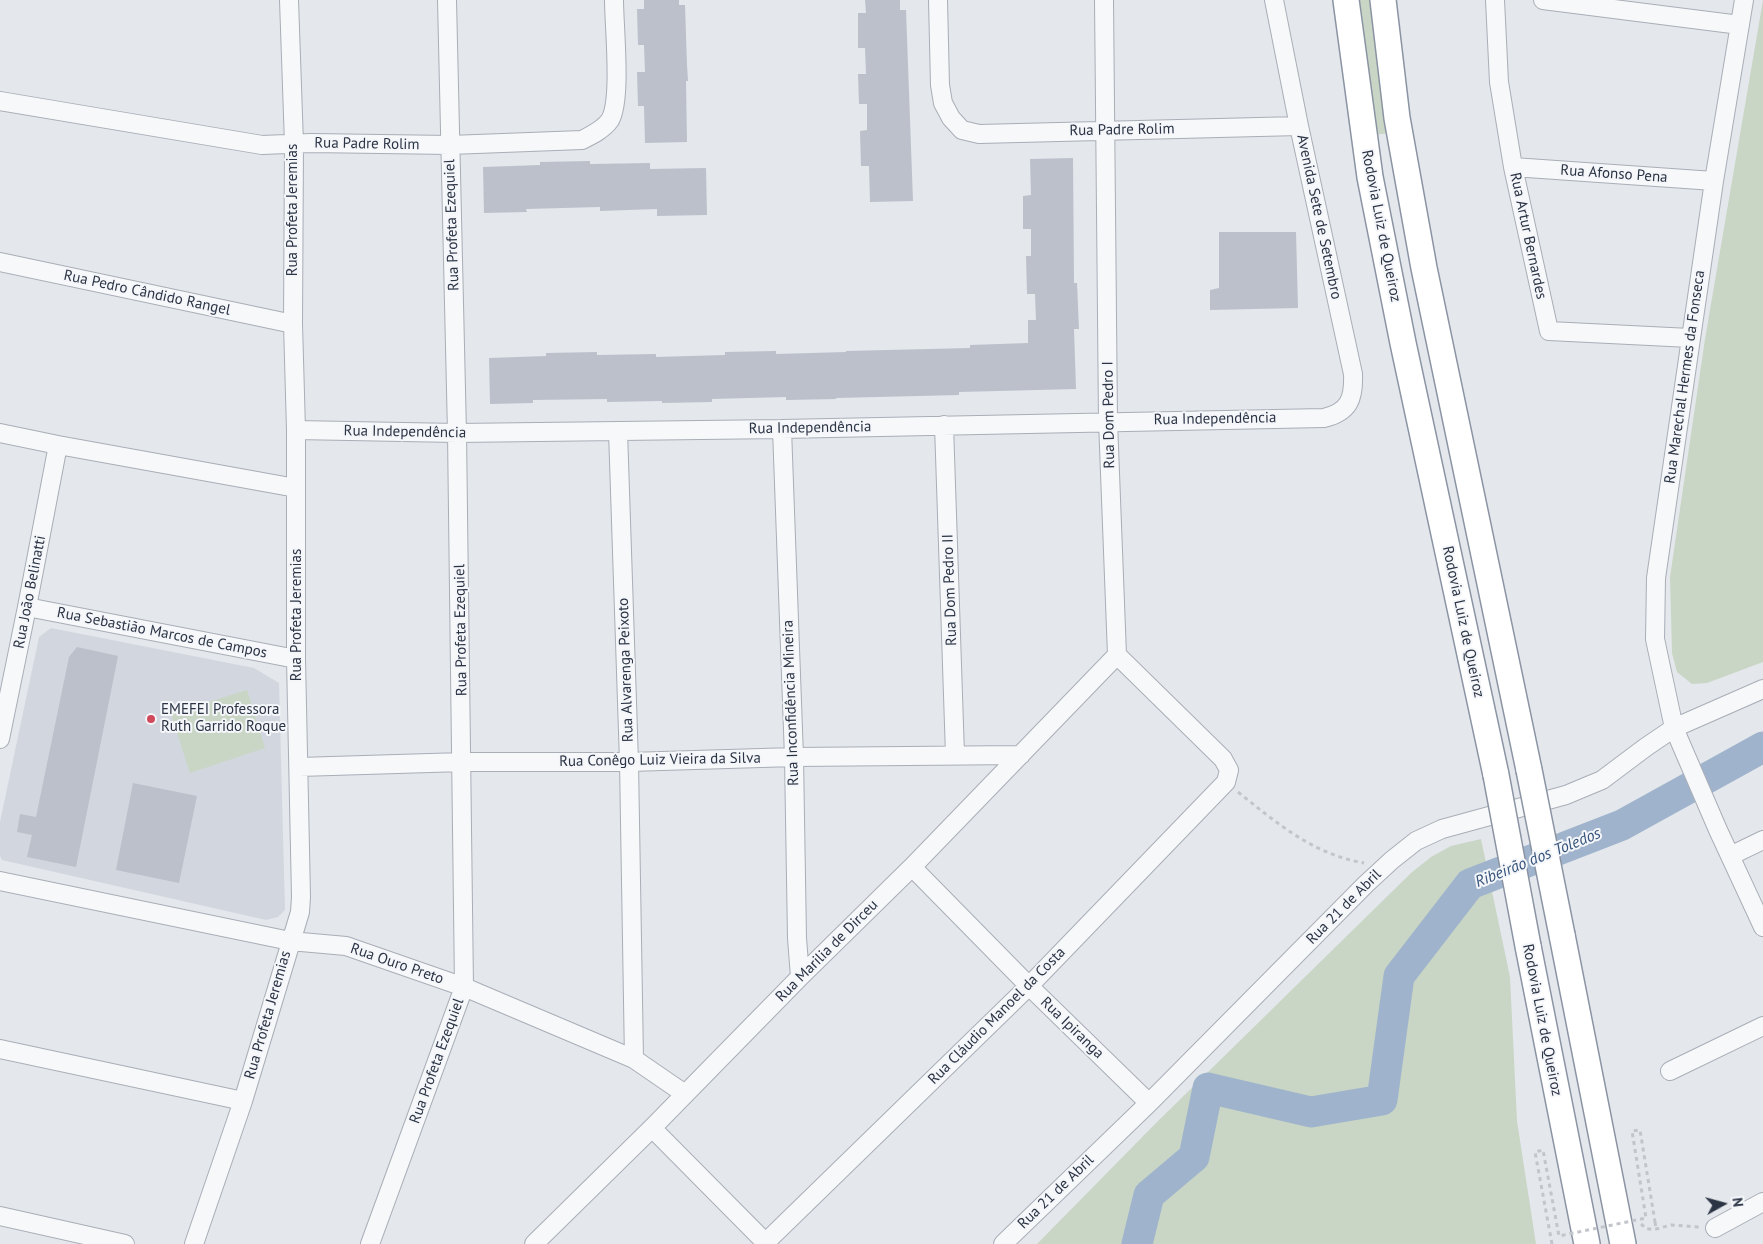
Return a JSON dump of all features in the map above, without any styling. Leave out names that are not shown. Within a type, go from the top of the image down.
[{"type":"highway","name":"Rodovia Luiz de Queiroz","points":[[1346,0],[1372,186],[1496,775],[1587,1244]]},
{"type":"highway","points":[[1383,0],[1398,118],[1424,268],[1529,770],[1623,1244]]},
{"type":"street","name":"Rua Profeta Jeremias","points":[[194,1244],[243,1101],[300,912],[296,659],[296,430],[293,324],[294,144],[288,0]]},
{"type":"street","name":"Rua Profeta Ezequiel","points":[[370,1244],[464,987],[458,433],[448,0]]},
{"type":"street","name":"Rua Padre Rolim","points":[[0,101],[262,145],[450,145],[582,140],[598,132],[610,120],[617,99],[614,0]]},
{"type":"street","name":"Rua Padre Rolim","points":[[938,0],[940,85],[943,103],[962,130],[979,134],[1299,126]]},
{"type":"street","name":"Rua Dom Pedro I","points":[[1104,0],[1108,421],[1117,655]]},
{"type":"street","name":"Avenida Sete de Setembro","points":[[1274,0],[1299,126],[1353,374],[1352,392],[1346,407],[1337,414],[1324,418]]},
{"type":"street","name":"Rua Artur Bernardes","points":[[1495,0],[1499,82],[1513,167],[1549,331],[1690,338]]},
{"type":"street","points":[[1543,0],[1740,24]]},
{"type":"street","name":"Rua Marechal Hermes da Fonseca","points":[[1730,856],[1674,728],[1655,640],[1656,578],[1690,338],[1744,0]]},
{"type":"street","name":"Rua Afonso Pena","points":[[1513,167],[1714,182]]},
{"type":"street","name":"Rua Pedro Cândido Rangel","points":[[0,262],[293,324]]},
{"type":"street","name":"Rua Independência","points":[[296,430],[458,433],[782,429],[1324,418]]},
{"type":"street","name":"Rua Dom Pedro II","points":[[944,425],[955,755]]},
{"type":"street","name":"Rua Inconfidência Mineira","points":[[782,429],[794,757],[797,938],[800,977]]},
{"type":"street","name":"Rua Alvarenga Peixoto","points":[[618,431],[629,762],[634,1059]]},
{"type":"street","points":[[0,433],[296,488]]},
{"type":"street","name":"Rua João Belinatti","points":[[0,739],[28,608],[58,445]]},
{"type":"street","name":"Rua Sebastião Marcos de Campos","points":[[28,608],[296,659]]},
{"type":"street","points":[[1117,655],[1223,759],[1229,770],[1226,782]]},
{"type":"street","name":"Rua Marilia de Dirceu","points":[[534,1244],[912,867],[1117,655]]},
{"type":"street","name":"Rua 21 de Abril","points":[[1003,1244],[1149,1103],[1384,866],[1416,841],[1442,829],[1566,795],[1602,780],[1674,728],[1763,689]]},
{"type":"street","name":"Rua Conêgo Luiz Vieira da Silva","points":[[298,767],[462,762],[629,762],[794,757],[1021,755]]},
{"type":"street","name":"Rua Cláudio Manoel da Costa","points":[[765,1244],[1029,986],[1226,782]]},
{"type":"street","points":[[1763,840],[1730,856],[1763,927]]},
{"type":"street","name":"Rua Ipiranga","points":[[912,867],[1029,986],[1149,1103]]},
{"type":"street","name":"Rua Ouro Preto","points":[[0,881],[290,942],[346,946],[464,987],[634,1059],[685,1094]]},
{"type":"street","points":[[1670,1071],[1763,1026]]},
{"type":"street","points":[[0,1049],[243,1101]]},
{"type":"street","points":[[652,1128],[765,1244]]},
{"type":"street","points":[[1715,1228],[1763,1202]]},
{"type":"street","points":[[0,1216],[125,1244]]},
{"type":"path","points":[[1226,782],[1273,820],[1306,842],[1333,856],[1384,866]]},
{"type":"path","points":[[1552,1244],[1535,1152],[1543,1150],[1559,1236],[1608,1226],[1646,1218],[1632,1131],[1640,1130],[1656,1229],[1671,1225],[1715,1228]]},
{"type":"shaded area","name":"EMEFEI Professora Ruth Garrido Roque","points":[[51,628],[254,668],[279,683],[285,910],[278,917],[266,920],[2,860],[0,856],[0,822],[39,637]]},
{"type":"green space","points":[[1357,0],[1374,0],[1389,133],[1374,135]]},
{"type":"green space","points":[[1763,0],[1763,662],[1707,683],[1692,684],[1677,672],[1672,653],[1670,577],[1705,339]]},
{"type":"green space","points":[[247,690],[265,748],[190,773],[171,714]]},
{"type":"green space","points":[[1481,839],[1510,977],[1517,1121],[1536,1244],[1037,1244],[1157,1122],[1411,873],[1431,857],[1451,846]]},
{"type":"building","points":[[644,0],[679,0],[679,5],[685,5],[688,81],[686,81],[687,142],[645,143],[644,106],[638,106],[637,72],[645,72],[644,45],[638,45],[637,9],[644,9]]},
{"type":"building","points":[[865,0],[900,0],[900,10],[906,10],[913,201],[870,202],[869,166],[861,166],[860,131],[867,130],[867,104],[859,104],[858,74],[866,74],[865,48],[858,48],[858,13],[866,13]]},
{"type":"building","points":[[1073,158],[1074,283],[1077,283],[1079,329],[1074,329],[1076,389],[959,392],[959,395],[836,399],[786,400],[786,397],[712,399],[712,402],[662,403],[662,401],[607,402],[607,399],[533,400],[533,403],[490,404],[489,358],[546,356],[546,353],[597,352],[597,355],[656,354],[656,357],[725,355],[725,352],[776,351],[776,354],[970,348],[970,345],[1028,343],[1028,320],[1036,320],[1035,294],[1027,294],[1026,256],[1031,256],[1031,229],[1023,229],[1023,196],[1031,195],[1030,159]]},
{"type":"building","points":[[590,161],[590,164],[650,163],[650,169],[706,168],[707,215],[657,216],[657,209],[600,211],[600,207],[526,209],[527,212],[484,213],[483,167],[540,165],[540,162]]},
{"type":"building","points":[[1219,232],[1296,232],[1298,308],[1210,310],[1210,290],[1219,288]]},
{"type":"building","points":[[77,647],[118,656],[76,867],[27,857],[32,835],[17,832],[20,814],[36,817],[69,657]]},
{"type":"building","points":[[133,783],[197,796],[179,883],[116,870]]},
{"type":"waterway","name":"Ribeirão dos Toledos","points":[[1137,1244],[1149,1195],[1194,1157],[1208,1088],[1311,1112],[1382,1100],[1399,976],[1470,884],[1622,825],[1763,747]]},
{"type":"place","name":"EMEFEI Professora Ruth Garrido Roque","points":[[151,719]]}]
